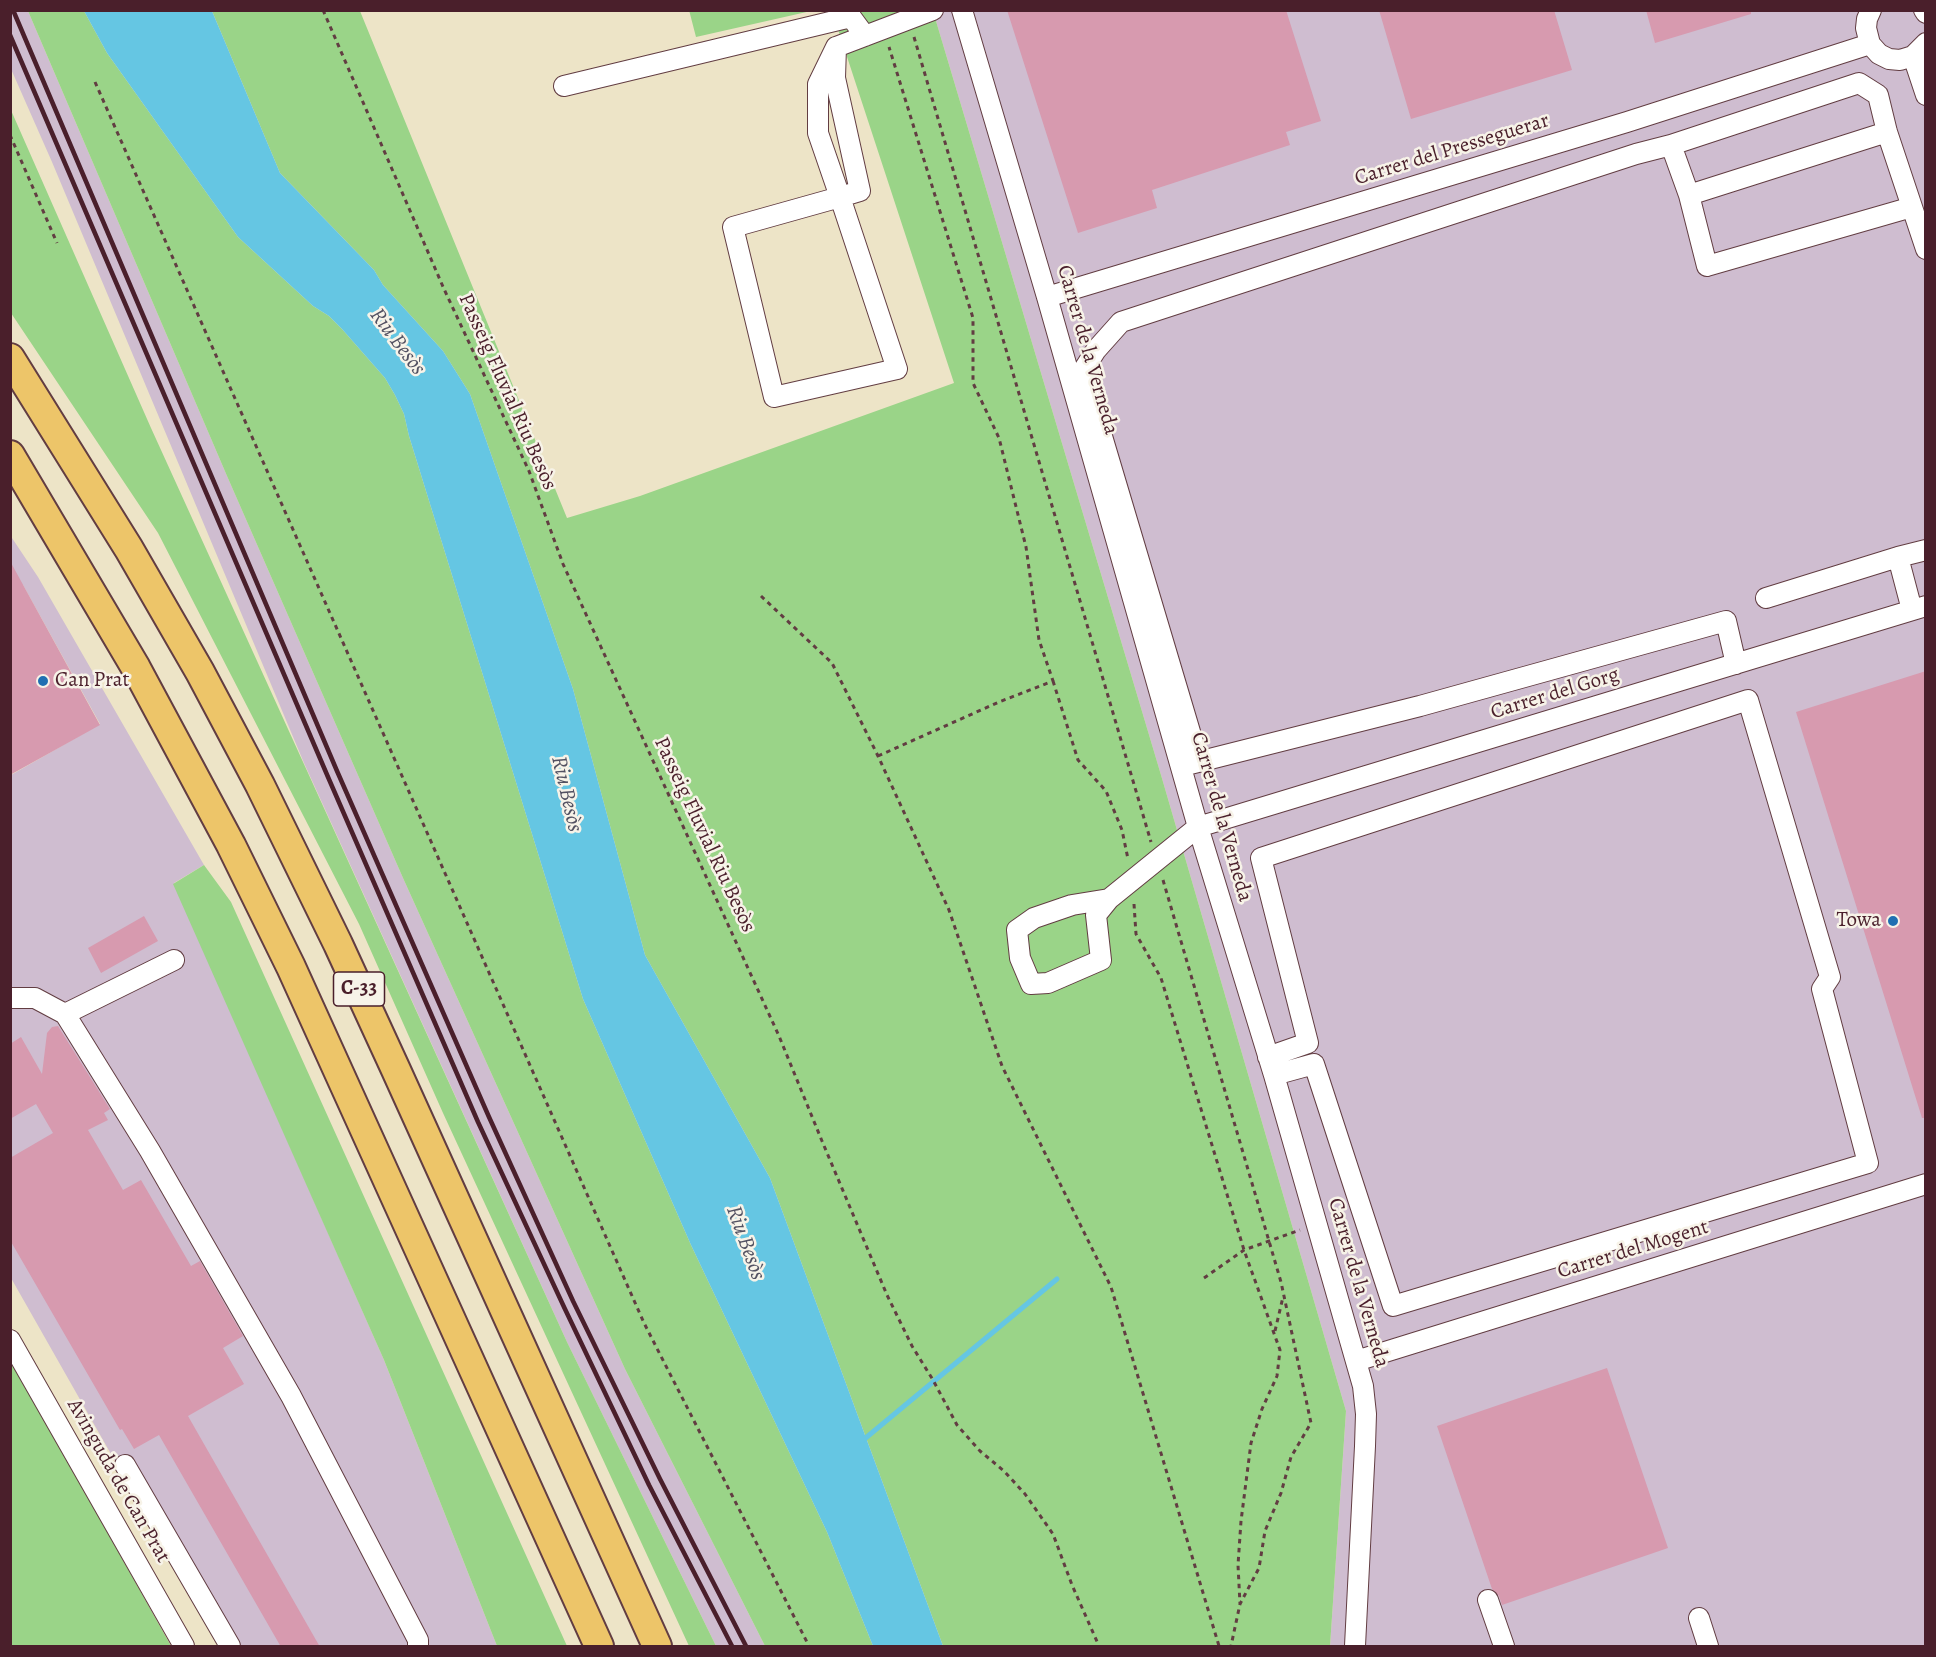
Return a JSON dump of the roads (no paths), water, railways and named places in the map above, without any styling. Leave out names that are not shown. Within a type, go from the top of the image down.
[{"type":"highway","name":"C-33","points":[[10,358],[135,559],[200,672],[269,805],[338,944],[657,1647]]},
{"type":"highway","name":"C-33","points":[[10,455],[136,668],[231,845],[296,977],[599,1647]]},
{"type":"street","points":[[836,47],[835,78],[860,191],[840,196],[733,227],[774,397],[897,369],[840,196],[818,133],[818,84],[836,47],[933,10]]},
{"type":"street","name":"Carrer de la Verneda","points":[[962,10],[1190,764],[1198,827],[1274,1076],[1363,1386],[1366,1414],[1355,1647]]},
{"type":"street","points":[[1871,10],[1866,28],[1870,44],[1878,54],[1888,59],[1900,60],[1919,50],[1926,95]]},
{"type":"street","points":[[564,86],[851,17],[874,33]]},
{"type":"street","name":"Carrer del Presseguerar","points":[[1047,297],[1627,122],[1870,44]]},
{"type":"street","points":[[1737,664],[1726,621],[1420,706],[1190,764],[1084,369],[1096,350],[1121,322],[1859,83],[1878,95],[1887,132],[1926,249]]},
{"type":"street","points":[[1627,122],[1636,154]]},
{"type":"street","points":[[1689,195],[1887,132]]},
{"type":"street","points":[[1671,145],[1689,195],[1707,266],[1912,207]]},
{"type":"street","points":[[1766,598],[1926,549]]},
{"type":"street","points":[[1898,557],[1919,608]]},
{"type":"street","name":"Carrer del Gorg","points":[[1198,827],[1919,608]]},
{"type":"street","points":[[1268,1056],[1308,1043],[1261,858],[1748,700],[1830,977],[1822,989],[1868,1163],[1393,1306],[1314,1064],[1274,1076]]},
{"type":"street","points":[[1109,899],[1072,905],[1034,918],[1017,930],[1020,958],[1031,984],[1048,983],[1101,960],[1096,915],[1109,899],[1198,827]]},
{"type":"street","points":[[65,1014],[174,960]]},
{"type":"street","points":[[10,998],[35,998],[65,1014],[150,1151],[291,1396],[418,1640],[418,1647]]},
{"type":"street","name":"Carrer del Mogent","points":[[1356,1361],[1926,1184]]},
{"type":"street","name":"Avinguda de Can Prat","points":[[10,1340],[184,1647]]},
{"type":"street","points":[[125,1466],[230,1647]]},
{"type":"street","points":[[1488,1600],[1504,1647]]},
{"type":"street","points":[[1699,1618],[1708,1647]]},
{"type":"water","name":"Riu Besòs","points":[[84,11],[212,11],[280,173],[374,270],[383,285],[443,351],[470,394],[573,689],[645,955],[770,1178],[943,1646],[873,1646],[827,1532],[691,1245],[583,999],[404,414],[395,395],[385,378],[342,329],[329,316],[313,306],[238,237],[107,53]]},
{"type":"waterway","points":[[862,1441],[1057,1279]]},
{"type":"railway","points":[[13,10],[337,771],[489,1117],[573,1301],[660,1479],[746,1646]]},
{"type":"railway","points":[[10,35],[478,1122],[649,1485],[732,1646]]},
{"type":"place","name":"Can Prat","points":[[43,681]]},
{"type":"place","name":"Towa","points":[[1893,921]]}]
